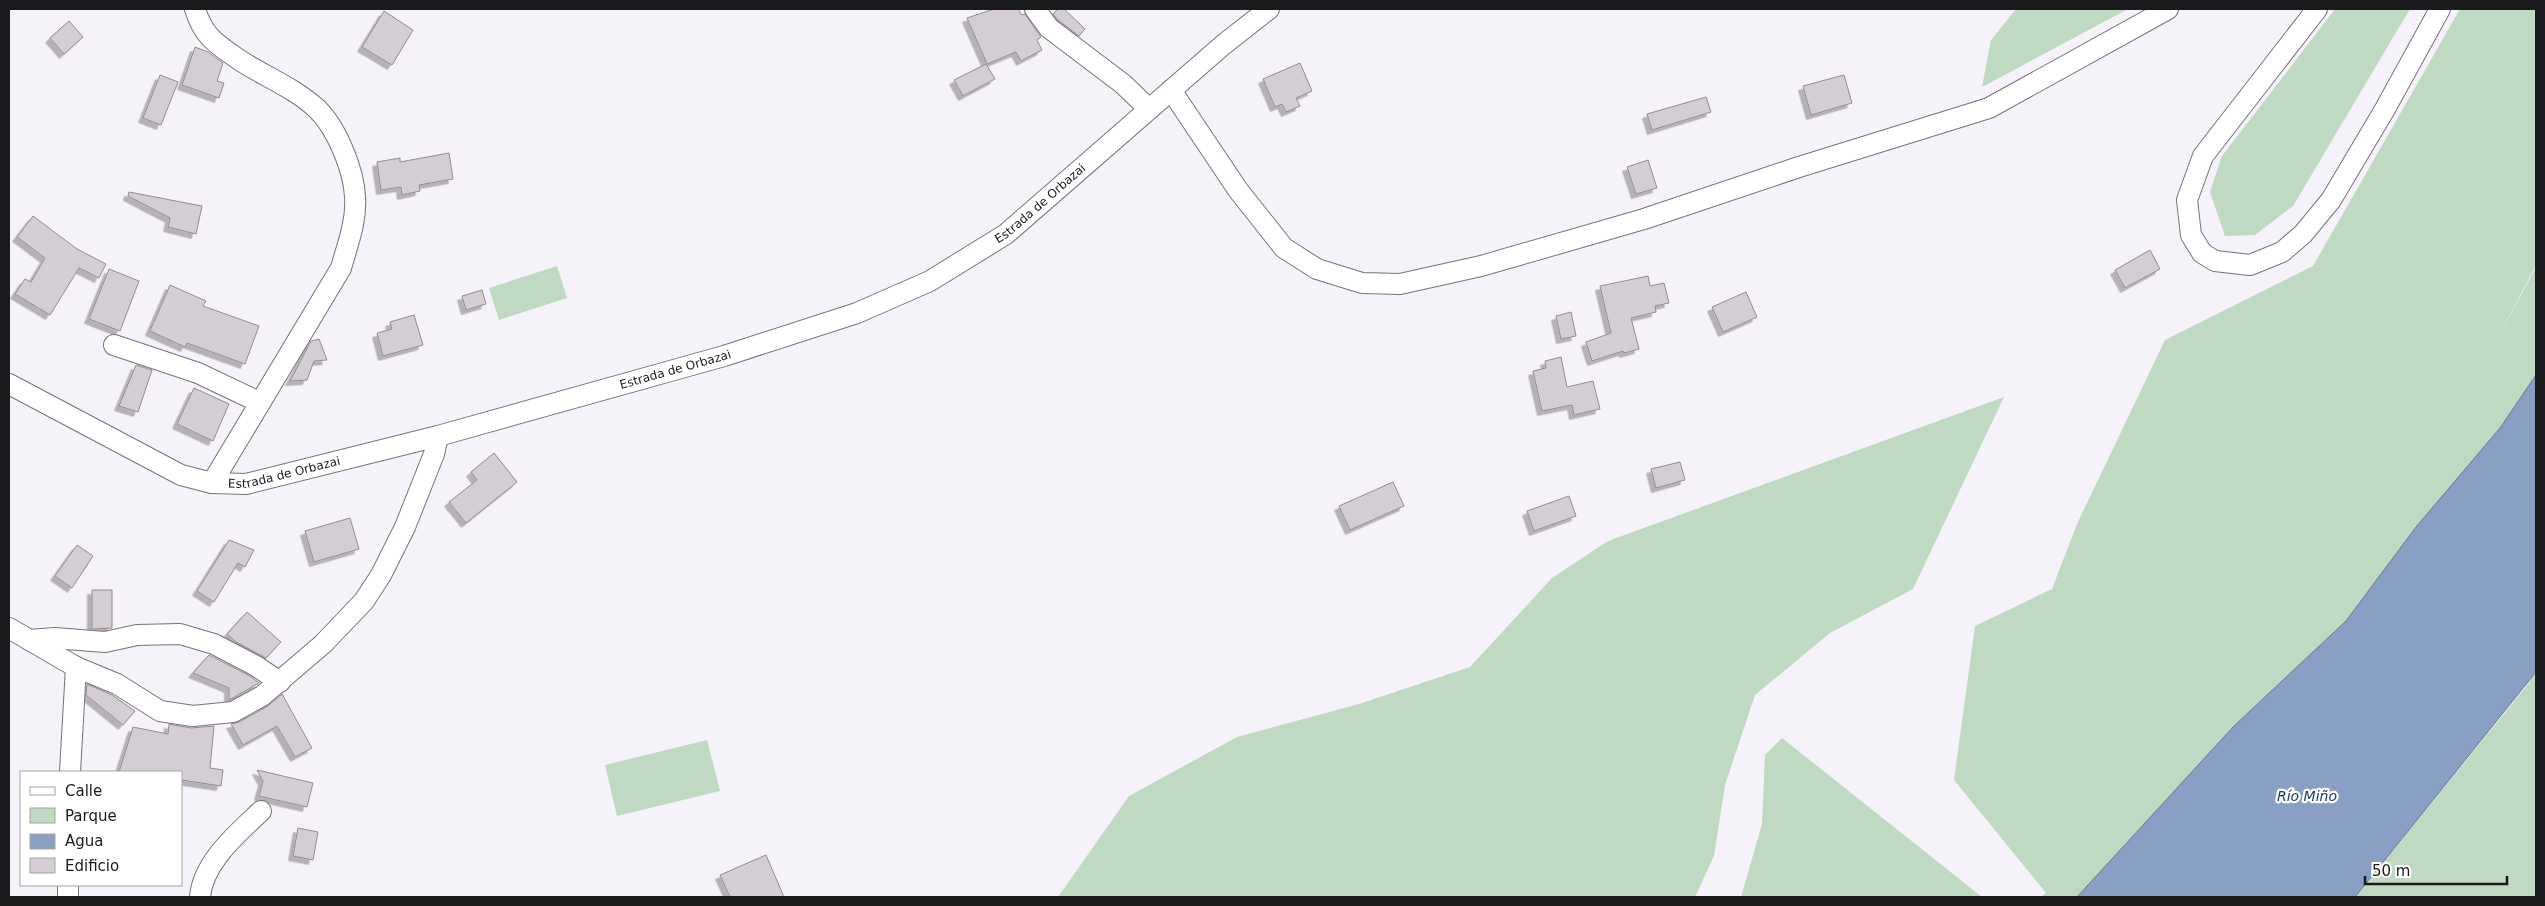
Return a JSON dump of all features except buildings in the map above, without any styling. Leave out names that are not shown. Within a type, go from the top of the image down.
[{"type":"street","points":[[195,9],[200,27],[215,43],[298,94],[317,109],[333,130],[348,164],[356,197],[352,230],[341,268],[212,483]]},
{"type":"street","points":[[1035,9],[1049,28],[1122,84],[1149,110]]},
{"type":"street","name":"Estrada de Orbazai","points":[[9,384],[180,475],[212,483],[246,484],[438,436],[724,356],[857,313],[930,281],[1006,234],[1223,45],[1269,9]]},
{"type":"street","points":[[1171,90],[1238,190],[1284,248],[1317,269],[1362,282],[1400,284],[1481,266],[1644,219],[1799,167],[1989,108],[2168,9]]},
{"type":"street","points":[[2316,9],[2203,156],[2187,200],[2191,235],[2202,253],[2215,261],[2250,265],[2282,252],[2304,234],[2336,192],[2385,109],[2440,9]]},
{"type":"street","points":[[114,345],[198,373],[259,402]]},
{"type":"street","points":[[9,628],[76,667],[117,684],[160,711],[193,716],[233,712],[262,696],[280,682],[324,644],[364,601],[381,575],[405,527],[434,454],[438,436]]},
{"type":"street","points":[[29,640],[55,638],[105,642],[137,635],[180,634],[214,644],[256,666],[280,682]]},
{"type":"street","points":[[70,771],[76,667]]},
{"type":"street","points":[[200,897],[209,869],[230,840],[260,811]]},
{"type":"green space","points":[[2016,9],[2128,9],[1982,87],[1991,40]]},
{"type":"green space","points":[[2335,9],[2410,9],[2293,206],[2255,235],[2225,236],[2210,192],[2222,156]]},
{"type":"green space","points":[[2460,9],[2536,9],[2536,265],[2493,347],[2536,267],[2536,375],[2500,428],[2416,527],[2346,621],[2234,726],[2077,897],[2041,897],[2046,893],[1954,780],[1975,626],[2052,589],[2077,524],[2165,340],[2313,266]]},
{"type":"green space","points":[[557,266],[567,298],[499,320],[489,288]]},
{"type":"green space","points":[[2004,397],[1913,589],[1830,633],[1755,695],[1725,785],[1714,856],[1695,897],[1058,897],[1129,796],[1237,737],[1359,704],[1470,667],[1552,578],[1608,541]]},
{"type":"green space","points":[[2536,672],[2536,897],[2355,897],[2525,688]]},
{"type":"green space","points":[[1782,738],[1982,897],[1741,897],[1762,824],[1765,755]]},
{"type":"green space","points":[[707,740],[720,791],[617,816],[605,765]]},
{"type":"water","name":"Río Miño","points":[[2536,375],[2536,672],[2355,897],[2077,897],[2234,726],[2346,621],[2416,527],[2500,428]]}]
